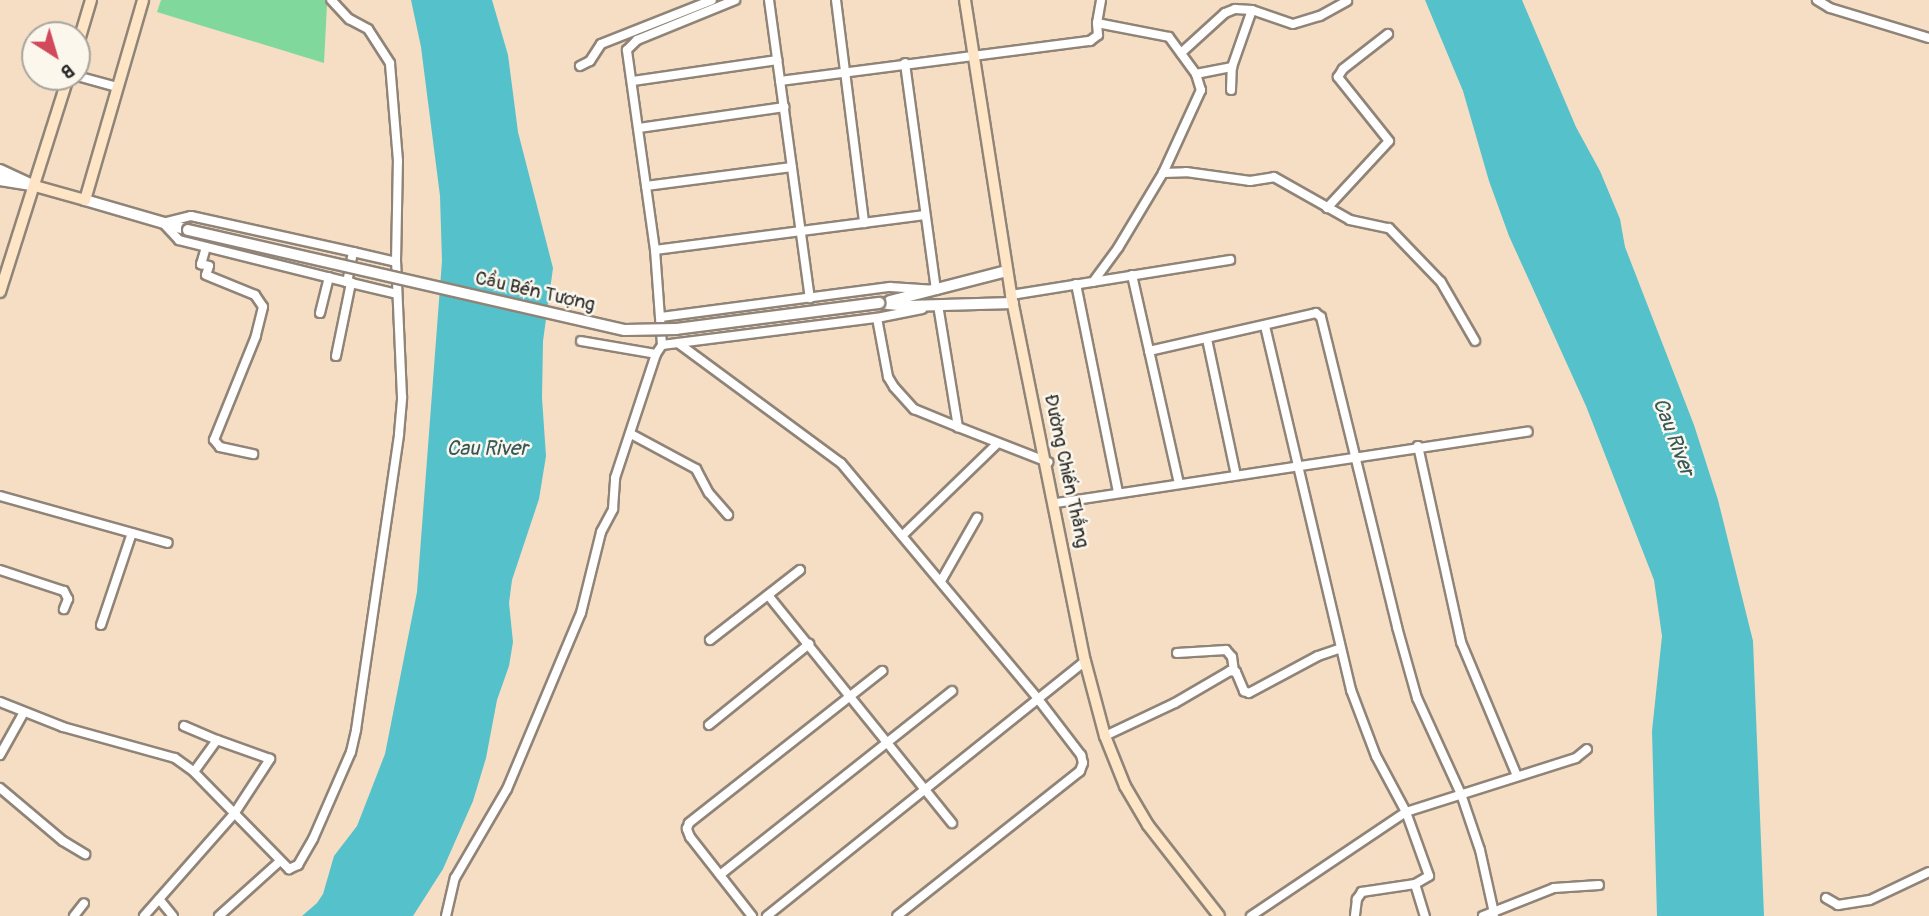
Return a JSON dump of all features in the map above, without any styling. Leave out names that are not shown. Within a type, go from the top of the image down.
[{"type":"main road","points":[[85,21],[91,0]]},
{"type":"main road","points":[[35,186],[85,200],[143,0]]},
{"type":"main road","name":"Đường Chiến Thắng","points":[[965,0],[1012,299],[1048,462],[1085,661],[1105,737],[1125,786],[1148,825],[1219,916]]},
{"type":"main road","points":[[0,292],[64,91]]},
{"type":"street","points":[[0,702],[63,727],[175,758],[194,772],[289,869],[294,868],[313,839],[351,752],[356,730],[399,434],[401,365],[396,262],[398,161],[390,63],[368,29],[349,19],[331,0]]},
{"type":"street","points":[[580,66],[590,61],[601,44],[712,0]]},
{"type":"street","points":[[446,916],[455,878],[507,789],[581,613],[601,532],[613,509],[615,478],[656,354],[662,345],[655,250],[632,81],[626,59],[630,44],[734,0]]},
{"type":"street","points":[[769,0],[810,298]]},
{"type":"street","points":[[835,0],[864,223]]},
{"type":"street","points":[[780,81],[1090,41],[1098,35],[1101,0]]},
{"type":"street","points":[[1818,0],[1830,8],[1929,37]]},
{"type":"street","points":[[1181,53],[1225,13],[1235,9],[1252,10],[1293,24],[1320,16],[1347,1]]},
{"type":"street","points":[[1231,90],[1232,67],[1252,10]]},
{"type":"street","points":[[1093,282],[1118,248],[1163,173],[1201,90],[1196,74],[1169,37],[1097,23]]},
{"type":"street","points":[[1327,208],[1389,141],[1338,77],[1343,69],[1388,34]]},
{"type":"street","points":[[632,81],[777,60]]},
{"type":"street","points":[[905,63],[936,290]]},
{"type":"street","points":[[1196,74],[1232,67]]},
{"type":"street","points":[[91,80],[117,87]]},
{"type":"street","points":[[639,128],[784,107]]},
{"type":"street","points":[[646,186],[792,167]]},
{"type":"street","points":[[0,170],[35,186]]},
{"type":"street","points":[[1163,173],[1186,172],[1250,181],[1274,177],[1356,222],[1394,232],[1441,282],[1475,341]]},
{"type":"street","points":[[0,180],[35,186]]},
{"type":"street","name":"Cầu Bến Tượng","points":[[85,200],[188,230],[625,330],[663,331],[879,303]]},
{"type":"street","points":[[655,250],[925,215]]},
{"type":"street","points":[[396,262],[191,216],[163,223],[179,240],[397,294]]},
{"type":"street","points":[[206,247],[201,264],[209,266],[206,275],[255,295],[263,307],[256,335],[214,440],[220,447],[253,454]]},
{"type":"street","points":[[335,356],[353,252]]},
{"type":"street","points":[[662,345],[877,317],[938,305],[1012,299],[1076,284],[1230,260]]},
{"type":"street","points":[[879,303],[1007,271]]},
{"type":"street","points":[[1132,275],[1179,484]]},
{"type":"street","points":[[320,313],[329,277]]},
{"type":"street","points":[[1076,284],[1118,493]]},
{"type":"street","points":[[661,317],[898,287],[936,290]]},
{"type":"street","points":[[879,303],[938,305]]},
{"type":"street","points":[[938,305],[958,427]]},
{"type":"street","points":[[1149,351],[1320,314],[1417,698],[1461,794],[1480,850],[1494,913]]},
{"type":"street","points":[[877,317],[888,377],[914,409],[1048,462]]},
{"type":"street","points":[[1265,326],[1351,690],[1376,756],[1406,812],[1429,876],[1415,884],[1362,892],[1357,899],[1355,916]]},
{"type":"street","points":[[1207,339],[1236,475]]},
{"type":"street","points":[[581,341],[656,354]]},
{"type":"street","points":[[678,343],[841,463],[1038,699],[1081,755],[1083,763],[1080,771],[897,916]]},
{"type":"street","points":[[1056,503],[1418,446],[1528,432]]},
{"type":"street","points":[[631,434],[696,469],[709,493],[728,515]]},
{"type":"street","points":[[903,536],[998,443]]},
{"type":"street","points":[[1418,446],[1461,642],[1517,776]]},
{"type":"street","points":[[0,496],[168,543]]},
{"type":"street","points":[[941,581],[977,518]]},
{"type":"street","points":[[100,625],[132,533]]},
{"type":"street","points":[[0,570],[64,591],[68,599],[64,609]]},
{"type":"street","points":[[710,640],[800,570]]},
{"type":"street","points":[[768,595],[952,823]]},
{"type":"street","points":[[709,725],[809,645]]},
{"type":"street","points":[[1177,653],[1230,652],[1234,671],[1244,691],[1249,693],[1318,656],[1341,648]]},
{"type":"street","points":[[766,916],[1085,661]]},
{"type":"street","points":[[752,916],[690,837],[687,829],[689,823],[882,670]]},
{"type":"street","points":[[1105,737],[1234,671]]},
{"type":"street","points":[[720,875],[952,691]]},
{"type":"street","points":[[0,755],[24,712]]},
{"type":"street","points":[[144,916],[234,814],[270,759],[184,726]]},
{"type":"street","points":[[194,772],[217,740]]},
{"type":"street","points":[[1251,916],[1406,812],[1576,758],[1587,749]]},
{"type":"street","points":[[0,788],[63,841],[85,854]]},
{"type":"street","points":[[219,916],[280,861]]},
{"type":"street","points":[[1826,898],[1838,905],[1870,900],[1929,872]]},
{"type":"street","points":[[1415,884],[1425,916]]},
{"type":"street","points":[[1483,916],[1554,888],[1600,885]]},
{"type":"street","points":[[159,899],[173,916]]},
{"type":"street","points":[[74,916],[84,903]]},
{"type":"green space","points":[[161,0],[324,0],[327,4],[324,63],[157,12]]},
{"type":"water","name":"Cau River","points":[[411,0],[492,0],[508,55],[518,132],[553,268],[543,341],[542,398],[546,456],[539,499],[512,580],[509,603],[513,642],[509,666],[497,700],[486,758],[473,801],[443,869],[413,916],[302,916],[323,894],[334,856],[357,826],[385,754],[417,592],[442,261],[440,196],[421,47]]},
{"type":"water","name":"Cau River","points":[[1425,0],[1522,0],[1576,127],[1600,171],[1620,219],[1625,247],[1694,425],[1718,500],[1753,641],[1764,916],[1657,916],[1652,731],[1662,636],[1654,580],[1586,406],[1509,236],[1489,181],[1463,91]]}]
